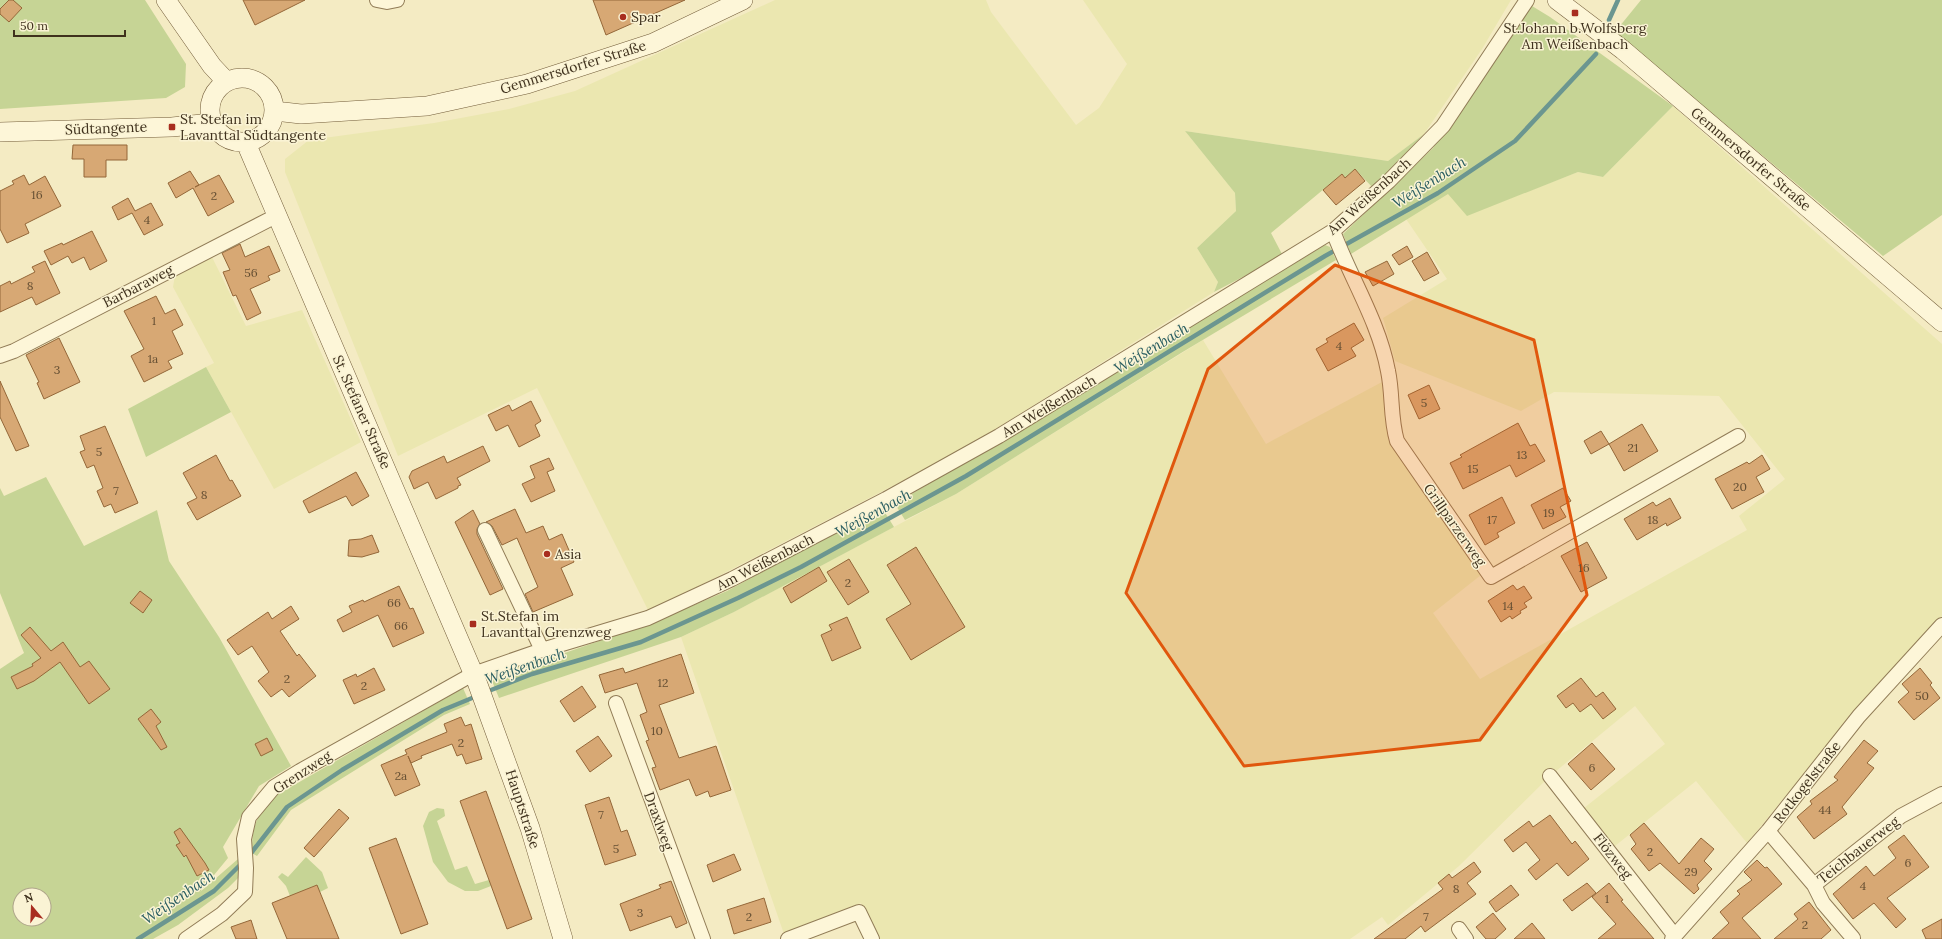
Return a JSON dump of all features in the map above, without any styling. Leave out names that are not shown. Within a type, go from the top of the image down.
[{"type":"main road","points":[[166,0],[212,66],[226,81]]},
{"type":"main road","name":"Gemmersdorfer Straße","points":[[275,110],[301,114],[426,106],[527,84],[653,43],[743,0]]},
{"type":"main road","name":"Gemmersdorfer Straße","points":[[1557,0],[1623,50],[1942,322]]},
{"type":"main road","points":[[235,78],[247,78],[255,80],[265,86],[273,99],[275,110],[272,123],[264,135],[257,140],[246,143],[236,142],[225,138],[218,132],[212,123],[210,105],[214,93],[226,81],[235,78]]},
{"type":"main road","name":"Südtangente","points":[[0,132],[172,127],[212,123]]},
{"type":"main road","name":"St. Stefaner Straße","points":[[246,143],[276,216],[392,480],[475,678]]},
{"type":"main road","name":"Hauptstraße","points":[[475,678],[530,828],[563,939]]},
{"type":"street","points":[[377,0],[387,2],[397,0]]},
{"type":"street","name":"Am Weißenbach","points":[[475,678],[542,650],[648,618],[732,579],[886,500],[999,436],[1334,233],[1389,181],[1443,126],[1527,0]]},
{"type":"street","name":"Barbaraweg","points":[[0,356],[14,351],[276,216]]},
{"type":"street","name":"Grillparzerweg","points":[[1334,233],[1382,351],[1388,371],[1393,427],[1397,441],[1491,577],[1738,436]]},
{"type":"street","points":[[485,530],[542,650]]},
{"type":"street","name":"Rotkogelstraße","points":[[1674,938],[1768,831],[1859,716],[1942,625]]},
{"type":"street","name":"Grenzweg","points":[[186,939],[222,914],[245,892],[246,868],[244,839],[249,817],[274,788],[300,771],[475,678]]},
{"type":"street","name":"Draxlweg","points":[[616,703],[703,939]]},
{"type":"street","name":"Flözweg","points":[[1550,776],[1674,938]]},
{"type":"street","name":"Teichbauerweg","points":[[1768,831],[1814,885],[1902,816],[1942,794]]},
{"type":"street","points":[[1814,885],[1823,903],[1853,938]]},
{"type":"street","points":[[788,939],[859,912],[872,939]]},
{"type":"highlighted area","points":[[1335,265],[1534,340],[1587,595],[1480,740],[1244,766],[1126,593],[1208,369]]},
{"type":"shaded area","points":[[775,0],[986,0],[991,12],[1076,125],[1099,108],[1127,64],[1083,0],[1511,0],[1482,49],[1424,134],[1388,161],[1185,131],[1235,193],[1236,211],[1197,248],[1218,282],[1214,292],[964,449],[649,612],[537,388],[398,456],[285,172],[285,159],[309,140],[434,123],[509,109],[575,91]]},
{"type":"shaded area","points":[[1673,106],[1942,344],[1942,616],[1858,708],[1747,843],[1696,781],[1615,846],[1584,808],[1665,744],[1635,706],[1550,776],[1459,866],[1388,925],[1382,917],[1350,939],[879,939],[861,903],[784,934],[681,637],[734,612],[956,494],[1203,340],[1266,444],[1382,382],[1388,439],[1481,575],[1433,613],[1480,679],[1747,530],[1739,516],[1785,479],[1719,396],[1554,392],[1521,411],[1395,361],[1383,318],[1447,279],[1406,219],[1448,193],[1467,215],[1578,172],[1603,177]]},
{"type":"shaded area","points":[[212,257],[246,326],[302,310],[361,442],[274,489],[206,367],[214,363],[173,287],[175,275]]},
{"type":"green space","points":[[0,0],[145,0],[186,64],[185,87],[166,98],[0,109]]},
{"type":"green space","points":[[1641,0],[1942,0],[1942,215],[1883,256],[1615,32]]},
{"type":"green space","points":[[1532,6],[1550,17],[1673,106],[1603,177],[1578,172],[1467,216],[1448,194],[1351,254],[1343,234],[1433,148]]},
{"type":"green space","points":[[1185,131],[1388,161],[1424,134],[1373,188],[1355,169],[1345,178],[1342,174],[1271,233],[1283,256],[1214,292],[1218,282],[1197,248],[1236,211],[1235,193]]},
{"type":"green space","points":[[1325,245],[1330,247],[1336,260],[1181,353],[956,494],[905,520],[895,504]]},
{"type":"green space","points":[[206,367],[231,412],[146,457],[128,409]]},
{"type":"green space","points":[[46,477],[84,546],[157,510],[169,561],[219,637],[291,766],[259,786],[223,847],[228,858],[200,892],[238,859],[239,877],[228,888],[178,925],[153,939],[0,939],[0,669],[24,653],[0,593],[0,488],[4,496]]},
{"type":"green space","points":[[884,511],[894,527],[734,612],[681,637],[499,698],[490,676],[513,666],[556,656],[654,622],[727,591],[870,514]]},
{"type":"green space","points":[[463,688],[470,704],[444,715],[291,810],[257,856],[252,853],[253,835],[256,822],[263,809],[275,796]]},
{"type":"green space","points":[[437,808],[444,809],[445,816],[437,821],[455,870],[467,866],[475,884],[489,880],[491,886],[478,891],[465,891],[448,882],[433,862],[423,826],[429,812]]},
{"type":"green space","points":[[306,857],[322,872],[328,888],[320,892],[317,885],[290,896],[286,886],[278,877],[282,873],[288,877]]},
{"type":"building","points":[[9,0],[13,0],[22,8],[9,22],[0,14],[0,9]]},
{"type":"building","points":[[243,0],[305,0],[255,25]]},
{"type":"building","name":"Spar","points":[[593,0],[685,0],[606,35]]},
{"type":"building","points":[[73,145],[127,145],[127,160],[106,160],[106,177],[84,177],[84,159],[72,159]]},
{"type":"building","points":[[1355,169],[1365,181],[1336,205],[1323,190],[1342,174],[1345,178]]},
{"type":"building","points":[[190,171],[199,185],[219,175],[234,202],[208,216],[193,188],[176,198],[168,183]]},
{"type":"building","points":[[24,175],[29,185],[45,176],[61,206],[25,224],[29,233],[7,243],[0,229],[0,191],[14,184],[12,181]]},
{"type":"building","points":[[128,198],[135,211],[151,203],[163,225],[144,235],[132,213],[118,220],[112,207]]},
{"type":"building","points":[[92,231],[107,261],[90,270],[84,257],[72,263],[68,256],[51,265],[44,251],[62,243],[63,245]]},
{"type":"building","points":[[240,244],[245,257],[269,246],[280,271],[268,276],[270,280],[250,289],[261,313],[247,320],[236,295],[233,296],[223,272],[230,270],[222,253]]},
{"type":"building","points":[[1407,246],[1413,257],[1399,265],[1392,255]]},
{"type":"building","points":[[1427,252],[1439,273],[1424,281],[1412,261]]},
{"type":"building","points":[[45,261],[60,293],[36,305],[32,297],[0,312],[0,286],[10,281],[11,284],[35,272],[32,267]]},
{"type":"building","points":[[1387,261],[1394,274],[1373,286],[1365,272]]},
{"type":"building","points":[[156,296],[165,314],[175,309],[183,325],[172,331],[183,354],[168,361],[172,368],[144,382],[131,356],[144,349],[124,311]]},
{"type":"building","points":[[1354,323],[1364,340],[1351,348],[1356,356],[1328,371],[1316,349],[1328,342],[1326,339]]},
{"type":"building","points":[[59,338],[80,382],[44,399],[37,383],[39,382],[26,355]]},
{"type":"building","points":[[0,381],[29,446],[16,451],[0,417]]},
{"type":"building","points":[[1429,385],[1440,409],[1419,419],[1408,395]]},
{"type":"building","points":[[531,401],[541,421],[535,425],[540,436],[519,447],[508,425],[496,431],[488,415],[509,405],[512,411]]},
{"type":"building","points":[[1518,423],[1530,446],[1535,444],[1545,461],[1516,477],[1510,465],[1463,489],[1450,463],[1462,457],[1460,455]]},
{"type":"building","points":[[1642,424],[1658,451],[1624,471],[1609,444]]},
{"type":"building","points":[[105,426],[138,503],[115,513],[111,504],[104,507],[97,491],[103,488],[94,465],[87,468],[80,452],[85,450],[80,436]]},
{"type":"building","points":[[1601,431],[1609,444],[1591,454],[1584,441]]},
{"type":"building","points":[[483,446],[490,461],[457,478],[461,485],[458,486],[458,488],[436,499],[428,482],[414,489],[409,477],[412,471],[444,456],[447,463]]},
{"type":"building","points":[[216,455],[230,481],[232,480],[241,496],[197,520],[187,503],[197,498],[183,473]]},
{"type":"building","points":[[1762,455],[1770,469],[1756,477],[1764,492],[1732,509],[1715,479],[1747,462],[1749,464]]},
{"type":"building","points":[[549,458],[554,469],[547,472],[555,491],[531,502],[522,484],[535,478],[530,466]]},
{"type":"building","points":[[356,472],[369,496],[352,506],[346,496],[309,513],[303,501]]},
{"type":"building","points":[[1563,488],[1571,501],[1560,507],[1566,517],[1543,529],[1531,505]]},
{"type":"building","points":[[1502,497],[1515,523],[1497,533],[1499,537],[1485,545],[1469,515]]},
{"type":"building","points":[[1670,498],[1681,518],[1667,526],[1666,523],[1637,540],[1624,519],[1653,502],[1656,506]]},
{"type":"building","name":"Asia","points":[[515,509],[526,533],[543,526],[549,540],[562,534],[574,562],[561,568],[573,595],[533,612],[525,594],[538,587],[517,538],[502,545],[492,526],[486,522]]},
{"type":"building","points":[[473,510],[480,524],[477,529],[477,534],[503,589],[490,595],[455,522]]},
{"type":"building","points":[[372,535],[379,552],[362,557],[348,556],[349,540],[361,539]]},
{"type":"building","points":[[1587,542],[1607,578],[1581,592],[1561,556]]},
{"type":"building","points":[[916,547],[965,627],[911,660],[886,619],[911,604],[887,565]]},
{"type":"building","points":[[849,559],[869,592],[848,605],[827,572]]},
{"type":"building","points":[[819,567],[827,581],[791,603],[783,588]]},
{"type":"building","points":[[1513,585],[1517,590],[1524,586],[1532,598],[1524,603],[1527,607],[1520,611],[1521,613],[1512,619],[1510,616],[1501,622],[1488,601]]},
{"type":"building","points":[[399,586],[410,609],[413,608],[424,633],[393,647],[378,615],[343,632],[337,620],[352,612],[349,606],[363,600],[364,602]]},
{"type":"building","points":[[140,591],[152,600],[143,613],[130,603]]},
{"type":"building","points":[[291,606],[299,619],[280,631],[297,656],[299,654],[316,676],[289,697],[282,689],[271,697],[258,681],[269,672],[252,646],[238,655],[227,640],[268,612],[272,619]]},
{"type":"building","points":[[847,617],[861,648],[832,661],[821,635],[832,630],[829,625]]},
{"type":"building","points":[[30,627],[51,651],[63,642],[80,667],[89,661],[110,689],[89,704],[60,662],[34,681],[17,689],[11,677],[33,666],[32,664],[41,658],[21,635]]},
{"type":"building","points":[[681,654],[694,693],[659,705],[679,758],[716,746],[731,790],[710,797],[708,791],[696,796],[689,779],[660,790],[652,768],[656,767],[646,741],[649,740],[640,715],[647,712],[637,683],[605,693],[599,675],[623,668],[625,673]]},
{"type":"building","points":[[374,668],[385,690],[354,704],[343,680],[356,674],[357,677]]},
{"type":"building","points":[[1920,668],[1932,683],[1930,685],[1940,698],[1914,720],[1898,702],[1909,692],[1902,684]]},
{"type":"building","points":[[1581,678],[1596,697],[1603,692],[1616,709],[1603,719],[1591,704],[1580,712],[1573,703],[1566,708],[1557,696]]},
{"type":"building","points":[[582,686],[596,707],[574,722],[560,701]]},
{"type":"building","points":[[151,709],[161,722],[156,726],[167,747],[161,750],[138,719]]},
{"type":"building","points":[[461,717],[465,726],[471,724],[482,759],[466,764],[462,754],[457,756],[452,744],[421,756],[422,758],[411,763],[408,756],[420,785],[395,796],[381,765],[407,754],[405,750],[447,732],[444,724]]},
{"type":"building","points":[[598,736],[612,756],[590,772],[576,751]]},
{"type":"building","points":[[267,738],[273,750],[261,756],[255,744]]},
{"type":"building","points":[[1864,740],[1878,751],[1867,763],[1874,768],[1842,807],[1847,814],[1814,839],[1797,817],[1812,804],[1810,801],[1838,780],[1834,777]]},
{"type":"building","points":[[1592,743],[1615,769],[1591,790],[1568,764]]},
{"type":"building","points":[[486,791],[532,919],[507,929],[460,801]]},
{"type":"building","points":[[609,797],[621,832],[627,830],[636,855],[605,865],[585,805]]},
{"type":"building","points":[[339,809],[349,818],[314,857],[304,848]]},
{"type":"building","points":[[1550,815],[1572,844],[1575,841],[1589,859],[1568,876],[1557,863],[1536,880],[1528,870],[1540,860],[1526,842],[1513,852],[1504,840],[1529,821],[1533,827]]},
{"type":"building","points":[[1644,823],[1679,864],[1701,838],[1714,849],[1704,861],[1712,869],[1697,885],[1699,889],[1694,894],[1660,863],[1649,871],[1631,849],[1636,844],[1630,835]]},
{"type":"building","points":[[180,828],[209,870],[197,876],[186,855],[184,857],[176,845],[180,843],[174,832]]},
{"type":"building","points":[[1904,835],[1929,867],[1887,898],[1906,919],[1896,928],[1874,903],[1853,919],[1833,894],[1866,866],[1874,876],[1896,858],[1888,847]]},
{"type":"building","points":[[396,838],[428,924],[401,934],[369,848]]},
{"type":"building","points":[[734,854],[741,870],[713,882],[707,865]]},
{"type":"building","points":[[1757,860],[1765,868],[1767,867],[1782,884],[1742,918],[1761,939],[1712,939],[1729,923],[1720,912],[1740,894],[1737,891],[1752,880],[1744,872]]},
{"type":"building","points":[[1474,862],[1481,872],[1467,883],[1476,894],[1425,932],[1421,926],[1405,939],[1374,939],[1443,889],[1438,883],[1449,874],[1452,878]]},
{"type":"building","points":[[671,881],[687,923],[676,928],[671,916],[630,931],[620,904],[661,888],[659,885]]},
{"type":"building","points":[[1587,883],[1596,893],[1572,911],[1563,900]]},
{"type":"building","points":[[1609,883],[1623,900],[1621,901],[1654,939],[1598,939],[1616,924],[1592,897]]},
{"type":"building","points":[[317,885],[339,939],[287,939],[272,903]]},
{"type":"building","points":[[1511,885],[1519,895],[1496,912],[1489,902]]},
{"type":"building","points":[[764,898],[771,922],[734,934],[727,910]]},
{"type":"building","points":[[1809,902],[1831,930],[1821,939],[1774,939],[1798,919],[1794,914]]},
{"type":"building","points":[[1493,913],[1506,929],[1495,939],[1486,939],[1476,927]]},
{"type":"building","points":[[1942,919],[1942,939],[1926,939],[1922,930]]},
{"type":"building","points":[[251,920],[257,939],[236,939],[231,927]]},
{"type":"building","points":[[1532,923],[1545,939],[1514,939]]},
{"type":"waterway","name":"Weißenbach","points":[[1609,20],[1618,0]]},
{"type":"waterway","name":"Weißenbach","points":[[486,692],[532,674],[641,642],[738,598],[801,567],[966,476],[1325,256],[1438,193],[1515,141],[1596,54]]},
{"type":"waterway","name":"Weißenbach","points":[[248,857],[287,807],[342,770],[443,710],[477,696]]},
{"type":"waterway","name":"Weißenbach","points":[[138,939],[214,891],[242,863]]},
{"type":"place","name":"St.Johann b.Wolfsberg Am Weißenbach","points":[[1575,13]]},
{"type":"place","name":"Spar","points":[[623,17]]},
{"type":"place","name":"St. Stefan im Lavanttal Südtangente","points":[[172,127]]},
{"type":"place","name":"Asia","points":[[547,554]]},
{"type":"place","name":"St.Stefan im Lavanttal Grenzweg","points":[[473,624]]}]
